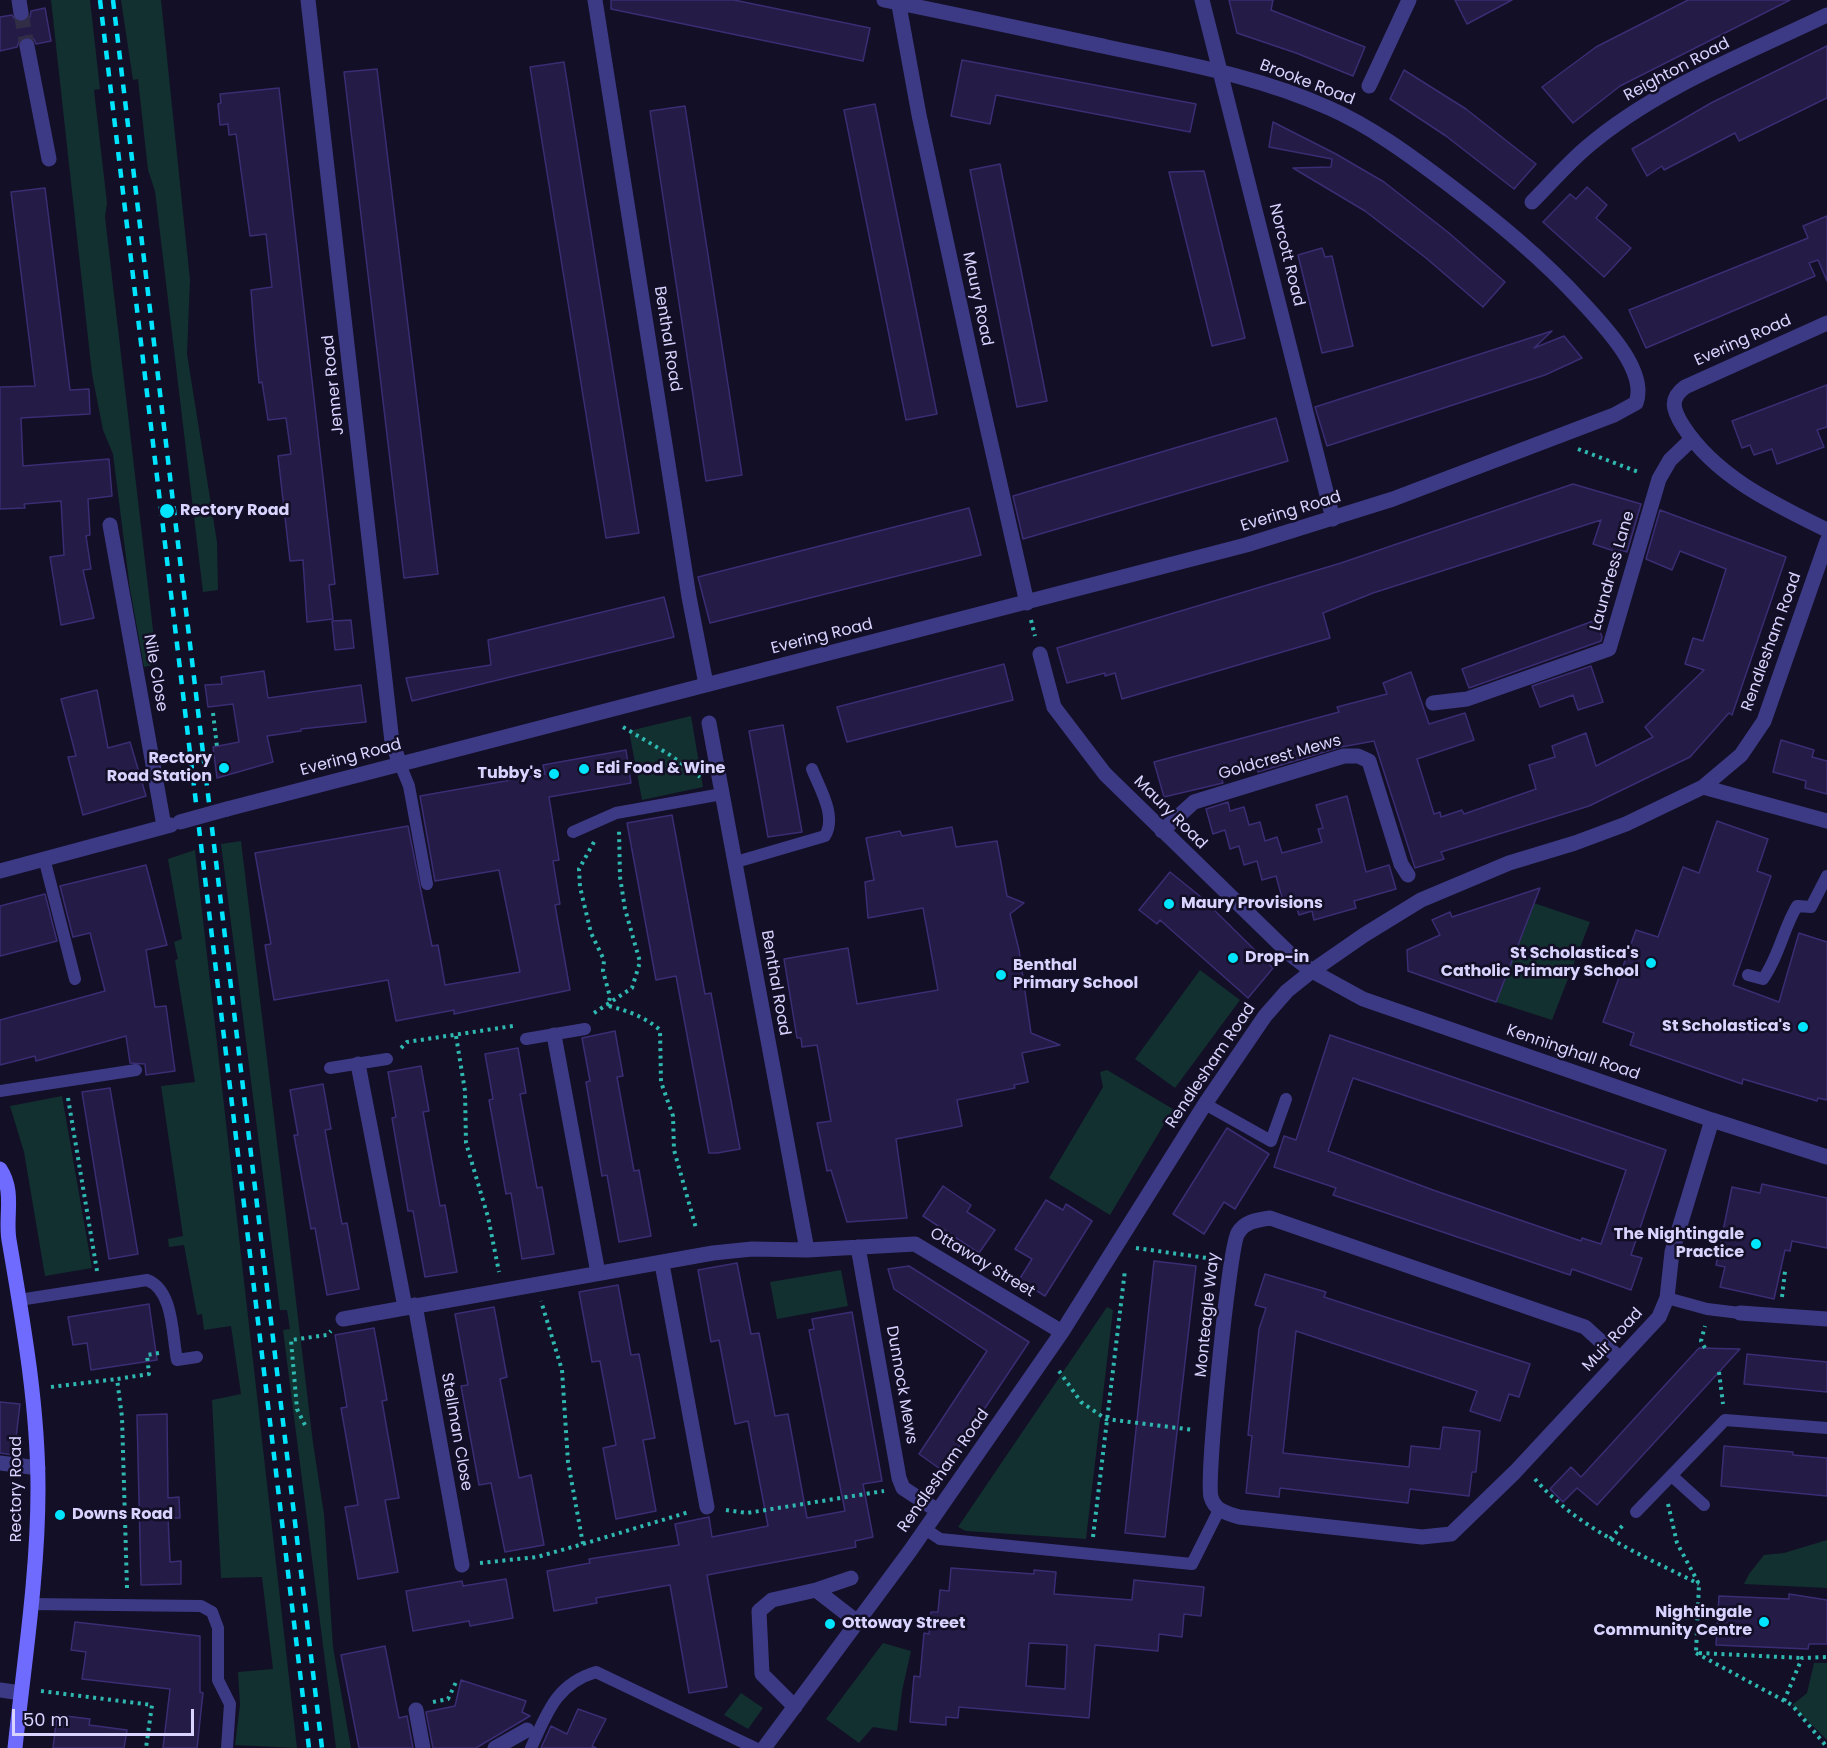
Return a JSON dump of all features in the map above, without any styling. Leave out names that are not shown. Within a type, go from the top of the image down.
[{"type":"street","name":"Jenner Road","points":[[308,0],[392,742],[400,764]]},
{"type":"street","name":"Benthal Road","points":[[595,0],[689,597],[706,684]]},
{"type":"street","name":"Norcott Road","points":[[1202,0],[1222,71],[1333,519]]},
{"type":"street","points":[[1369,86],[1409,0]]},
{"type":"street","name":"Brooke Road","points":[[894,1],[1222,71],[1288,91],[1351,118],[1413,158],[1507,228],[1559,277],[1605,327],[1635,373],[1639,384],[1638,399]]},
{"type":"street","name":"Maury Road","points":[[894,1],[1027,603]]},
{"type":"street","name":"Reighton Road","points":[[1532,202],[1587,147],[1626,118],[1671,91],[1827,15]]},
{"type":"street","points":[[27,46],[49,159]]},
{"type":"street","name":"Evering Road","points":[[1692,439],[1674,410],[1676,395],[1685,387],[1827,323]]},
{"type":"street","name":"Evering Road","points":[[0,871],[227,809],[1246,545],[1333,519],[1563,434],[1628,409],[1638,399]]},
{"type":"street","points":[[1692,439],[1729,475],[1782,509],[1827,530]]},
{"type":"street","name":"Laundress Lane","points":[[1433,703],[1467,699],[1609,648],[1659,479],[1671,460],[1692,439]]},
{"type":"street","name":"Nile Close","points":[[110,525],[164,826]]},
{"type":"street","name":"Rendlesham Road","points":[[764,1748],[925,1529],[1045,1357],[1123,1239],[1205,1104],[1265,1016],[1287,991],[1312,971],[1395,915],[1460,882],[1626,824],[1703,787],[1741,755],[1764,721],[1827,541]]},
{"type":"street","name":"Maury Road","points":[[1038,647],[1054,707],[1105,774],[1277,943],[1312,971]]},
{"type":"street","name":"Benthal Road","points":[[709,723],[807,1250]]},
{"type":"street","name":"Goldcrest Mews","points":[[1162,831],[1194,802],[1344,756],[1358,756],[1370,761],[1401,864],[1408,875]]},
{"type":"street","points":[[1703,787],[1827,821]]},
{"type":"street","name":"Kenninghall Road","points":[[1312,971],[1363,999],[1712,1120],[1827,1157]]},
{"type":"street","points":[[554,1035],[598,1273]]},
{"type":"street","name":"Stellman Close","points":[[358,1064],[462,1565]]},
{"type":"street","name":"Muir Road","points":[[1219,1510],[1239,1517],[1422,1538],[1451,1534],[1515,1472],[1659,1317],[1667,1298],[1672,1252],[1712,1120]]},
{"type":"street","name":"Rectory Road","points":[[0,1169],[10,1202],[4,1226],[20,1300],[31,1376],[38,1468],[30,1604],[15,1748]]},
{"type":"street","name":"Monteagle Way","points":[[1219,1510],[1211,1499],[1210,1490],[1213,1432],[1232,1261],[1238,1233],[1251,1221],[1270,1218],[1586,1327],[1620,1359]]},
{"type":"street","name":"Ottaway Street","points":[[807,1250],[915,1244],[1062,1332]]},
{"type":"street","name":"Dunnock Mews","points":[[858,1247],[903,1488]]},
{"type":"street","points":[[343,1319],[598,1273],[662,1264],[713,1253],[752,1249],[807,1250]]},
{"type":"street","points":[[662,1264],[707,1507]]},
{"type":"street","points":[[1740,1313],[1827,1319]]},
{"type":"street","points":[[0,1463],[38,1468]]},
{"type":"street","points":[[903,1488],[938,1510]]},
{"type":"street","points":[[795,1707],[762,1674],[759,1611],[771,1600],[816,1590],[851,1578]]},
{"type":"street","points":[[816,1590],[856,1621]]},
{"type":"street","points":[[0,1690],[21,1693]]},
{"type":"street","points":[[423,1706],[423,1748]]},
{"type":"street","points":[[495,1748],[527,1730]]},
{"type":"lane","points":[[400,764],[410,786],[427,884]]},
{"type":"lane","points":[[736,862],[825,836],[830,828],[829,813],[812,769]]},
{"type":"lane","points":[[573,832],[616,813],[722,794]]},
{"type":"lane","points":[[44,858],[75,980]]},
{"type":"lane","points":[[1748,975],[1763,979],[1773,965],[1787,922],[1797,906],[1811,907],[1827,876]]},
{"type":"lane","points":[[526,1039],[585,1029]]},
{"type":"lane","points":[[330,1068],[387,1059]]},
{"type":"lane","points":[[0,1091],[136,1070]]},
{"type":"lane","points":[[1205,1104],[1271,1141],[1286,1099]]},
{"type":"lane","points":[[20,1300],[139,1279],[157,1286],[166,1299],[177,1360],[197,1357]]},
{"type":"lane","points":[[1667,1298],[1707,1309],[1740,1313]]},
{"type":"lane","points":[[1635,1512],[1725,1420],[1827,1428]]},
{"type":"lane","points":[[1668,1480],[1704,1505]]},
{"type":"lane","points":[[925,1529],[940,1539],[1192,1564],[1219,1510]]},
{"type":"lane","points":[[30,1604],[201,1606],[212,1612],[218,1628],[218,1680],[230,1704],[227,1748]]},
{"type":"lane","points":[[531,1748],[550,1707],[575,1678],[596,1671],[755,1748]]},
{"type":"path","points":[[1563,434],[1575,448],[1659,479]]},
{"type":"path","points":[[1031,620],[1038,647]]},
{"type":"path","points":[[213,713],[217,747]]},
{"type":"path","points":[[622,727],[670,755],[722,794]]},
{"type":"path","points":[[590,1014],[608,1006],[632,988],[640,962],[625,909],[620,877],[620,820]]},
{"type":"path","points":[[599,836],[579,869],[580,887],[591,933],[604,960],[603,971],[610,997],[608,1006]]},
{"type":"path","points":[[608,1006],[629,1012],[652,1023],[660,1030],[661,1083],[673,1116],[676,1137],[674,1150],[696,1228]]},
{"type":"path","points":[[387,1059],[407,1042],[523,1025]]},
{"type":"path","points":[[456,1035],[465,1091],[466,1143],[488,1217],[502,1290]]},
{"type":"path","points":[[66,1090],[100,1286]]},
{"type":"path","points":[[1123,1239],[1137,1249],[1232,1261]]},
{"type":"path","points":[[1133,1256],[1137,1249]]},
{"type":"path","points":[[1091,1553],[1124,1271],[1129,1263]]},
{"type":"path","points":[[1780,1317],[1785,1270]]},
{"type":"path","points":[[536,1284],[562,1370],[568,1462],[583,1544]]},
{"type":"path","points":[[305,1425],[297,1409],[291,1340],[327,1335],[343,1319]]},
{"type":"path","points":[[1705,1348],[1701,1341],[1706,1323]]},
{"type":"path","points":[[51,1387],[149,1374],[147,1355],[175,1351]]},
{"type":"path","points":[[1045,1357],[1065,1377],[1081,1402],[1106,1419],[1213,1432]]},
{"type":"path","points":[[1719,1372],[1725,1420]]},
{"type":"path","points":[[117,1378],[122,1417],[127,1604]]},
{"type":"path","points":[[1535,1479],[1550,1497],[1610,1539],[1699,1584]]},
{"type":"path","points":[[1668,1480],[1677,1543],[1699,1584],[1696,1653]]},
{"type":"path","points":[[462,1565],[537,1557],[707,1507],[747,1513],[903,1488]]},
{"type":"path","points":[[1696,1653],[1827,1657]]},
{"type":"path","points":[[1696,1653],[1792,1705],[1827,1747]]},
{"type":"path","points":[[1784,1701],[1802,1658]]},
{"type":"path","points":[[423,1706],[448,1699],[457,1680]]},
{"type":"path","points":[[40,1690],[152,1705],[146,1748]]},
{"type":"green space","points":[[51,0],[90,0],[100,89],[94,90],[107,203],[105,217],[157,664],[144,667],[130,589],[113,454],[103,430],[92,374]]},
{"type":"green space","points":[[121,0],[161,0],[190,280],[187,354],[217,542],[218,590],[203,592],[155,191],[148,170],[138,79],[133,80]]},
{"type":"green space","points":[[691,716],[703,787],[642,800],[629,731]]},
{"type":"green space","points":[[241,841],[313,1443],[324,1514],[333,1647],[351,1748],[336,1748],[283,1330],[290,1329],[287,1310],[280,1310],[221,844]]},
{"type":"green space","points":[[195,850],[297,1748],[235,1745],[240,1705],[238,1672],[273,1669],[262,1577],[221,1578],[212,1400],[241,1394],[231,1326],[204,1330],[202,1314],[197,1315],[184,1245],[169,1247],[168,1239],[183,1236],[161,1086],[195,1082],[175,960],[178,959],[174,942],[182,939],[168,859]]},
{"type":"green space","points":[[1534,903],[1590,922],[1552,1020],[1496,1002]]},
{"type":"green space","points":[[1200,970],[1240,1000],[1175,1088],[1135,1059]]},
{"type":"green space","points":[[1107,1070],[1173,1109],[1110,1215],[1049,1178],[1103,1087],[1100,1072]]},
{"type":"green space","points":[[62,1096],[92,1268],[45,1276],[24,1152],[10,1106]]},
{"type":"green space","points":[[841,1270],[848,1306],[777,1319],[770,1282]]},
{"type":"green space","points":[[1107,1307],[1113,1310],[1086,1539],[966,1531],[958,1527]]},
{"type":"green space","points":[[1827,1540],[1827,1588],[1744,1584],[1764,1555],[1784,1553]]},
{"type":"green space","points":[[883,1643],[911,1651],[902,1691],[897,1731],[873,1727],[859,1743],[826,1719]]},
{"type":"green space","points":[[1814,1663],[1827,1663],[1827,1740],[1792,1705],[1807,1693]]},
{"type":"green space","points":[[741,1693],[763,1708],[748,1729],[724,1715]]},
{"type":"building","points":[[611,0],[734,0],[870,28],[863,61],[611,9]]},
{"type":"building","points":[[1229,0],[1273,0],[1271,10],[1365,47],[1353,76],[1237,33]]},
{"type":"building","points":[[1455,0],[1512,0],[1467,24]]},
{"type":"building","points":[[1688,0],[1790,0],[1620,86],[1573,123],[1542,87],[1596,47]]},
{"type":"building","points":[[45,8],[51,41],[36,44],[34,39],[26,36],[20,39],[17,47],[0,51],[0,17],[12,15],[17,22],[23,22],[30,17],[31,11]]},
{"type":"building","points":[[1827,46],[1827,98],[1739,141],[1735,133],[1664,170],[1662,166],[1647,176],[1632,149],[1711,103]]},
{"type":"building","points":[[962,60],[1196,104],[1190,132],[996,95],[990,124],[951,116]]},
{"type":"building","points":[[564,62],[639,533],[606,538],[530,67]]},
{"type":"building","points":[[377,69],[438,574],[404,578],[344,72]]},
{"type":"building","points":[[1404,70],[1466,109],[1536,164],[1514,189],[1446,136],[1390,99]]},
{"type":"building","points":[[279,88],[335,584],[329,585],[333,619],[307,622],[303,560],[290,561],[278,456],[291,454],[286,418],[268,420],[262,382],[259,383],[251,290],[272,287],[266,234],[250,236],[236,134],[229,135],[228,124],[220,125],[218,104],[221,103],[220,94]]},
{"type":"building","points":[[875,104],[937,414],[906,420],[844,110]]},
{"type":"building","points":[[685,106],[742,475],[706,481],[650,111]]},
{"type":"building","points":[[1273,122],[1336,154],[1384,182],[1449,233],[1505,282],[1483,307],[1426,258],[1365,211],[1293,168],[1331,167],[1332,159],[1269,147]]},
{"type":"building","points":[[1000,164],[1047,401],[1017,407],[970,170]]},
{"type":"building","points":[[1204,171],[1245,338],[1212,346],[1169,172]]},
{"type":"building","points":[[1587,187],[1607,205],[1596,218],[1631,248],[1604,277],[1543,222],[1570,194],[1576,199]]},
{"type":"building","points":[[45,188],[70,390],[89,389],[90,414],[21,418],[23,466],[109,459],[112,496],[88,499],[90,535],[86,536],[91,569],[83,570],[94,618],[61,625],[50,557],[64,555],[61,501],[24,504],[25,508],[0,509],[0,387],[35,386],[11,192]]},
{"type":"building","points":[[1827,216],[1827,281],[1818,260],[1809,263],[1815,276],[1646,348],[1629,310],[1808,238],[1803,226]]},
{"type":"building","points":[[1322,248],[1325,257],[1332,256],[1353,346],[1322,353],[1298,255]]},
{"type":"building","points":[[1552,331],[1534,348],[1564,336],[1582,358],[1545,375],[1327,446],[1315,407]]},
{"type":"building","points":[[1827,385],[1827,427],[1817,430],[1824,447],[1777,464],[1772,449],[1754,455],[1750,445],[1742,448],[1732,421]]},
{"type":"building","points":[[1276,418],[1288,461],[1023,539],[1013,496]]},
{"type":"building","points":[[1573,484],[1641,504],[1627,552],[1621,550],[1620,553],[1593,544],[1601,520],[1373,593],[1323,613],[1330,638],[1122,699],[1115,673],[1105,676],[1105,673],[1067,683],[1057,648],[1341,563]]},
{"type":"building","points":[[969,508],[981,555],[710,623],[698,577]]},
{"type":"building","points":[[1660,510],[1786,557],[1732,715],[1729,713],[1690,757],[1589,806],[1441,852],[1444,859],[1415,868],[1374,741],[1341,747],[1258,772],[1254,759],[1219,769],[1223,783],[1164,797],[1154,762],[1339,712],[1337,707],[1387,694],[1383,683],[1411,672],[1429,724],[1465,713],[1474,740],[1417,759],[1434,814],[1440,812],[1441,817],[1462,810],[1464,814],[1536,789],[1529,765],[1555,757],[1552,746],[1586,733],[1596,766],[1653,737],[1645,727],[1704,670],[1685,664],[1693,638],[1703,641],[1726,569],[1680,551],[1672,570],[1646,559]]},
{"type":"building","points":[[664,597],[674,637],[412,701],[406,678],[491,665],[488,640]]},
{"type":"building","points":[[351,620],[354,648],[335,650],[332,621]]},
{"type":"building","points":[[1596,620],[1602,637],[1601,641],[1469,688],[1462,669]]},
{"type":"building","points":[[1004,664],[1013,700],[847,742],[837,707]]},
{"type":"building","points":[[1591,666],[1603,702],[1578,710],[1573,695],[1540,707],[1532,686]]},
{"type":"building","points":[[264,671],[268,698],[361,685],[366,722],[301,729],[301,731],[267,736],[273,762],[217,778],[213,747],[239,742],[233,704],[208,707],[205,685],[222,684],[221,677]]},
{"type":"building","points":[[97,690],[108,748],[130,742],[146,796],[83,815],[68,757],[76,756],[61,699]]},
{"type":"building","points":[[783,725],[802,832],[768,837],[749,731]]},
{"type":"building","points":[[1781,740],[1814,750],[1812,757],[1827,761],[1827,794],[1805,788],[1806,781],[1773,772]]},
{"type":"building","points":[[626,750],[631,783],[549,797],[559,860],[553,861],[560,904],[555,905],[570,990],[454,1014],[454,1010],[396,1021],[388,980],[274,1000],[265,945],[271,944],[255,853],[408,826],[432,946],[438,945],[445,985],[520,972],[499,870],[435,881],[420,796],[545,774],[543,765]]},
{"type":"building","points":[[1347,796],[1366,872],[1389,865],[1396,889],[1354,901],[1356,908],[1314,920],[1312,911],[1299,915],[1295,903],[1284,905],[1276,876],[1262,880],[1257,861],[1244,865],[1239,846],[1230,849],[1225,830],[1213,834],[1206,809],[1228,802],[1230,811],[1244,807],[1249,825],[1260,822],[1265,841],[1277,837],[1282,853],[1322,842],[1318,829],[1323,828],[1316,805]]},
{"type":"building","points":[[672,815],[705,994],[711,993],[740,1149],[717,1153],[709,1153],[676,976],[656,980],[627,823]]},
{"type":"building","points":[[1717,821],[1768,839],[1757,871],[1771,876],[1733,985],[1779,1002],[1799,933],[1827,942],[1827,1100],[1818,1098],[1817,1101],[1743,1079],[1742,1084],[1630,1045],[1634,1033],[1603,1022],[1636,930],[1658,937],[1683,867],[1699,873]]},
{"type":"building","points":[[952,827],[956,847],[997,841],[1007,896],[1024,903],[1010,914],[1019,950],[1031,1033],[1060,1045],[1022,1053],[1028,1082],[1014,1085],[1015,1088],[957,1100],[962,1126],[896,1139],[907,1218],[847,1222],[831,1170],[827,1171],[817,1123],[831,1121],[817,1045],[802,1047],[801,1038],[797,1038],[784,959],[848,948],[857,1004],[938,990],[923,908],[868,918],[865,882],[874,880],[866,838],[900,831],[902,836]]},
{"type":"building","points":[[146,865],[167,945],[146,950],[155,1007],[166,1006],[175,1071],[146,1075],[145,1064],[130,1063],[126,1036],[36,1061],[35,1056],[0,1065],[0,1020],[105,991],[90,933],[73,937],[60,886]]},
{"type":"building","points":[[1170,872],[1201,897],[1273,968],[1248,998],[1160,920],[1157,924],[1139,910]]},
{"type":"building","points":[[1540,888],[1496,1002],[1408,971],[1407,950],[1440,935],[1432,920],[1450,912],[1452,917]]},
{"type":"building","points":[[45,894],[57,941],[0,956],[0,906]]},
{"type":"building","points":[[615,1031],[623,1076],[617,1077],[634,1171],[639,1170],[651,1236],[619,1242],[607,1175],[602,1176],[586,1082],[590,1081],[582,1038]]},
{"type":"building","points":[[1330,1035],[1666,1150],[1631,1255],[1642,1258],[1631,1290],[1572,1269],[1570,1275],[1333,1195],[1336,1188],[1274,1167],[1284,1136],[1296,1140]],"holes":[[[1353,1078],[1626,1170],[1601,1244],[1582,1238],[1581,1241],[1328,1151]]]},
{"type":"building","points":[[518,1048],[526,1093],[520,1094],[537,1188],[542,1187],[554,1254],[522,1259],[511,1193],[506,1194],[489,1100],[493,1099],[485,1054]]},
{"type":"building","points":[[421,1066],[429,1111],[423,1112],[440,1206],[445,1205],[457,1272],[425,1277],[413,1211],[408,1211],[392,1118],[396,1117],[388,1072]]},
{"type":"building","points":[[323,1084],[331,1129],[325,1130],[342,1224],[347,1223],[359,1289],[327,1295],[315,1228],[311,1229],[294,1135],[298,1135],[290,1090]]},
{"type":"building","points":[[110,1088],[138,1254],[109,1259],[82,1092]]},
{"type":"building","points":[[1227,1128],[1269,1154],[1235,1209],[1224,1202],[1204,1234],[1173,1214]]},
{"type":"building","name":"The Nightingale Practice","points":[[1762,1184],[1827,1198],[1827,1248],[1792,1241],[1790,1251],[1785,1250],[1774,1299],[1720,1287],[1725,1267],[1716,1265],[1732,1187],[1760,1193]]},
{"type":"building","points":[[943,1186],[971,1205],[967,1212],[995,1230],[979,1253],[923,1216]]},
{"type":"building","points":[[1046,1200],[1063,1210],[1066,1204],[1092,1221],[1045,1296],[1019,1280],[1032,1259],[1015,1249]]},
{"type":"building","points":[[1154,1261],[1196,1266],[1165,1537],[1125,1533]]},
{"type":"building","points":[[737,1263],[751,1334],[759,1333],[775,1416],[788,1414],[807,1518],[845,1511],[809,1330],[814,1329],[812,1319],[852,1312],[882,1481],[863,1484],[873,1537],[855,1541],[856,1547],[707,1575],[727,1687],[689,1693],[670,1585],[596,1598],[597,1603],[554,1611],[547,1571],[590,1563],[589,1559],[679,1545],[675,1524],[709,1517],[712,1537],[768,1526],[748,1421],[735,1424],[719,1340],[711,1342],[698,1270]]},
{"type":"building","points":[[909,1266],[1029,1342],[943,1471],[919,1454],[987,1351],[894,1289],[888,1269]]},
{"type":"building","points":[[1265,1274],[1326,1292],[1324,1297],[1530,1364],[1519,1397],[1509,1394],[1500,1421],[1470,1411],[1477,1391],[1296,1331],[1283,1453],[1409,1467],[1411,1446],[1440,1449],[1443,1427],[1480,1431],[1476,1472],[1472,1472],[1469,1496],[1410,1489],[1408,1503],[1280,1488],[1279,1497],[1246,1493],[1252,1436],[1248,1435],[1259,1329],[1266,1308],[1255,1305]]},
{"type":"building","points":[[618,1285],[631,1355],[639,1354],[655,1438],[643,1440],[656,1511],[616,1519],[603,1448],[616,1445],[600,1361],[592,1362],[579,1292]]},
{"type":"building","points":[[149,1304],[157,1360],[91,1370],[87,1343],[73,1345],[68,1317]]},
{"type":"building","points":[[494,1307],[507,1377],[500,1379],[519,1478],[531,1475],[544,1545],[505,1552],[491,1483],[479,1485],[461,1386],[468,1385],[455,1314]]},
{"type":"building","points":[[374,1328],[387,1400],[382,1401],[399,1498],[385,1500],[398,1572],[358,1579],[345,1507],[358,1505],[341,1408],[347,1407],[335,1335]]},
{"type":"building","points":[[1699,1348],[1740,1349],[1597,1505],[1577,1488],[1563,1502],[1550,1489],[1571,1467],[1581,1477]]},
{"type":"building","points":[[1747,1354],[1827,1362],[1827,1392],[1744,1384]]},
{"type":"building","points":[[0,1402],[20,1404],[14,1455],[0,1453]]},
{"type":"building","points":[[167,1414],[168,1498],[179,1497],[180,1518],[168,1518],[170,1562],[181,1561],[181,1584],[141,1585],[137,1415]]},
{"type":"building","points":[[1724,1446],[1793,1452],[1793,1455],[1827,1458],[1827,1496],[1721,1486]]},
{"type":"building","points":[[951,1568],[1034,1574],[1034,1570],[1056,1572],[1054,1594],[1132,1600],[1134,1580],[1204,1587],[1201,1616],[1184,1614],[1182,1637],[1159,1634],[1158,1651],[1095,1645],[1089,1718],[959,1707],[958,1718],[946,1717],[946,1725],[910,1722],[914,1676],[920,1677],[924,1633],[929,1634],[931,1612],[938,1612],[940,1590],[949,1591]],"holes":[[[1029,1643],[1067,1645],[1065,1689],[1026,1686]]]},
{"type":"building","points":[[506,1579],[513,1618],[470,1626],[469,1621],[413,1631],[406,1591],[462,1581],[463,1586]]},
{"type":"building","name":"Nightingale Community Centre","points":[[1789,1594],[1827,1600],[1827,1644],[1809,1644],[1808,1649],[1716,1645],[1719,1596],[1789,1599]]},
{"type":"building","points":[[75,1622],[200,1636],[200,1692],[203,1693],[197,1748],[163,1748],[170,1689],[82,1679],[86,1652],[71,1650]]},
{"type":"building","points":[[385,1646],[399,1718],[407,1716],[413,1748],[359,1748],[341,1655]]},
{"type":"building","points":[[461,1680],[526,1701],[522,1712],[530,1716],[476,1748],[433,1748],[426,1712],[455,1706]]},
{"type":"building","points":[[578,1709],[606,1719],[592,1746],[596,1748],[541,1748],[551,1726],[567,1734]]},
{"type":"building","points":[[57,1715],[90,1719],[89,1725],[127,1730],[124,1748],[53,1748]]},
{"type":"tunnel","points":[[21,13],[27,46]]},
{"type":"railway","points":[[100,0],[309,1748]]},
{"type":"railway","points":[[113,0],[322,1748]]},
{"type":"place","name":"Rectory Road","points":[[167,511]]},
{"type":"place","name":"Rectory Road Station","points":[[224,768]]},
{"type":"place","name":"Edi Food & Wine","points":[[584,769]]},
{"type":"place","name":"Tubby's","points":[[554,774]]},
{"type":"place","name":"Maury Provisions","points":[[1169,904]]},
{"type":"place","name":"Drop-in","points":[[1233,958]]},
{"type":"place","name":"St Scholastica's Catholic Primary School","points":[[1651,963]]},
{"type":"place","name":"Benthal Primary School","points":[[1001,975]]},
{"type":"place","name":"St Scholastica's","points":[[1803,1027]]},
{"type":"place","name":"The Nightingale Practice","points":[[1756,1244]]},
{"type":"place","name":"Downs Road","points":[[60,1515]]},
{"type":"place","name":"Nightingale Community Centre","points":[[1764,1622]]},
{"type":"place","name":"Ottoway Street","points":[[830,1624]]}]
